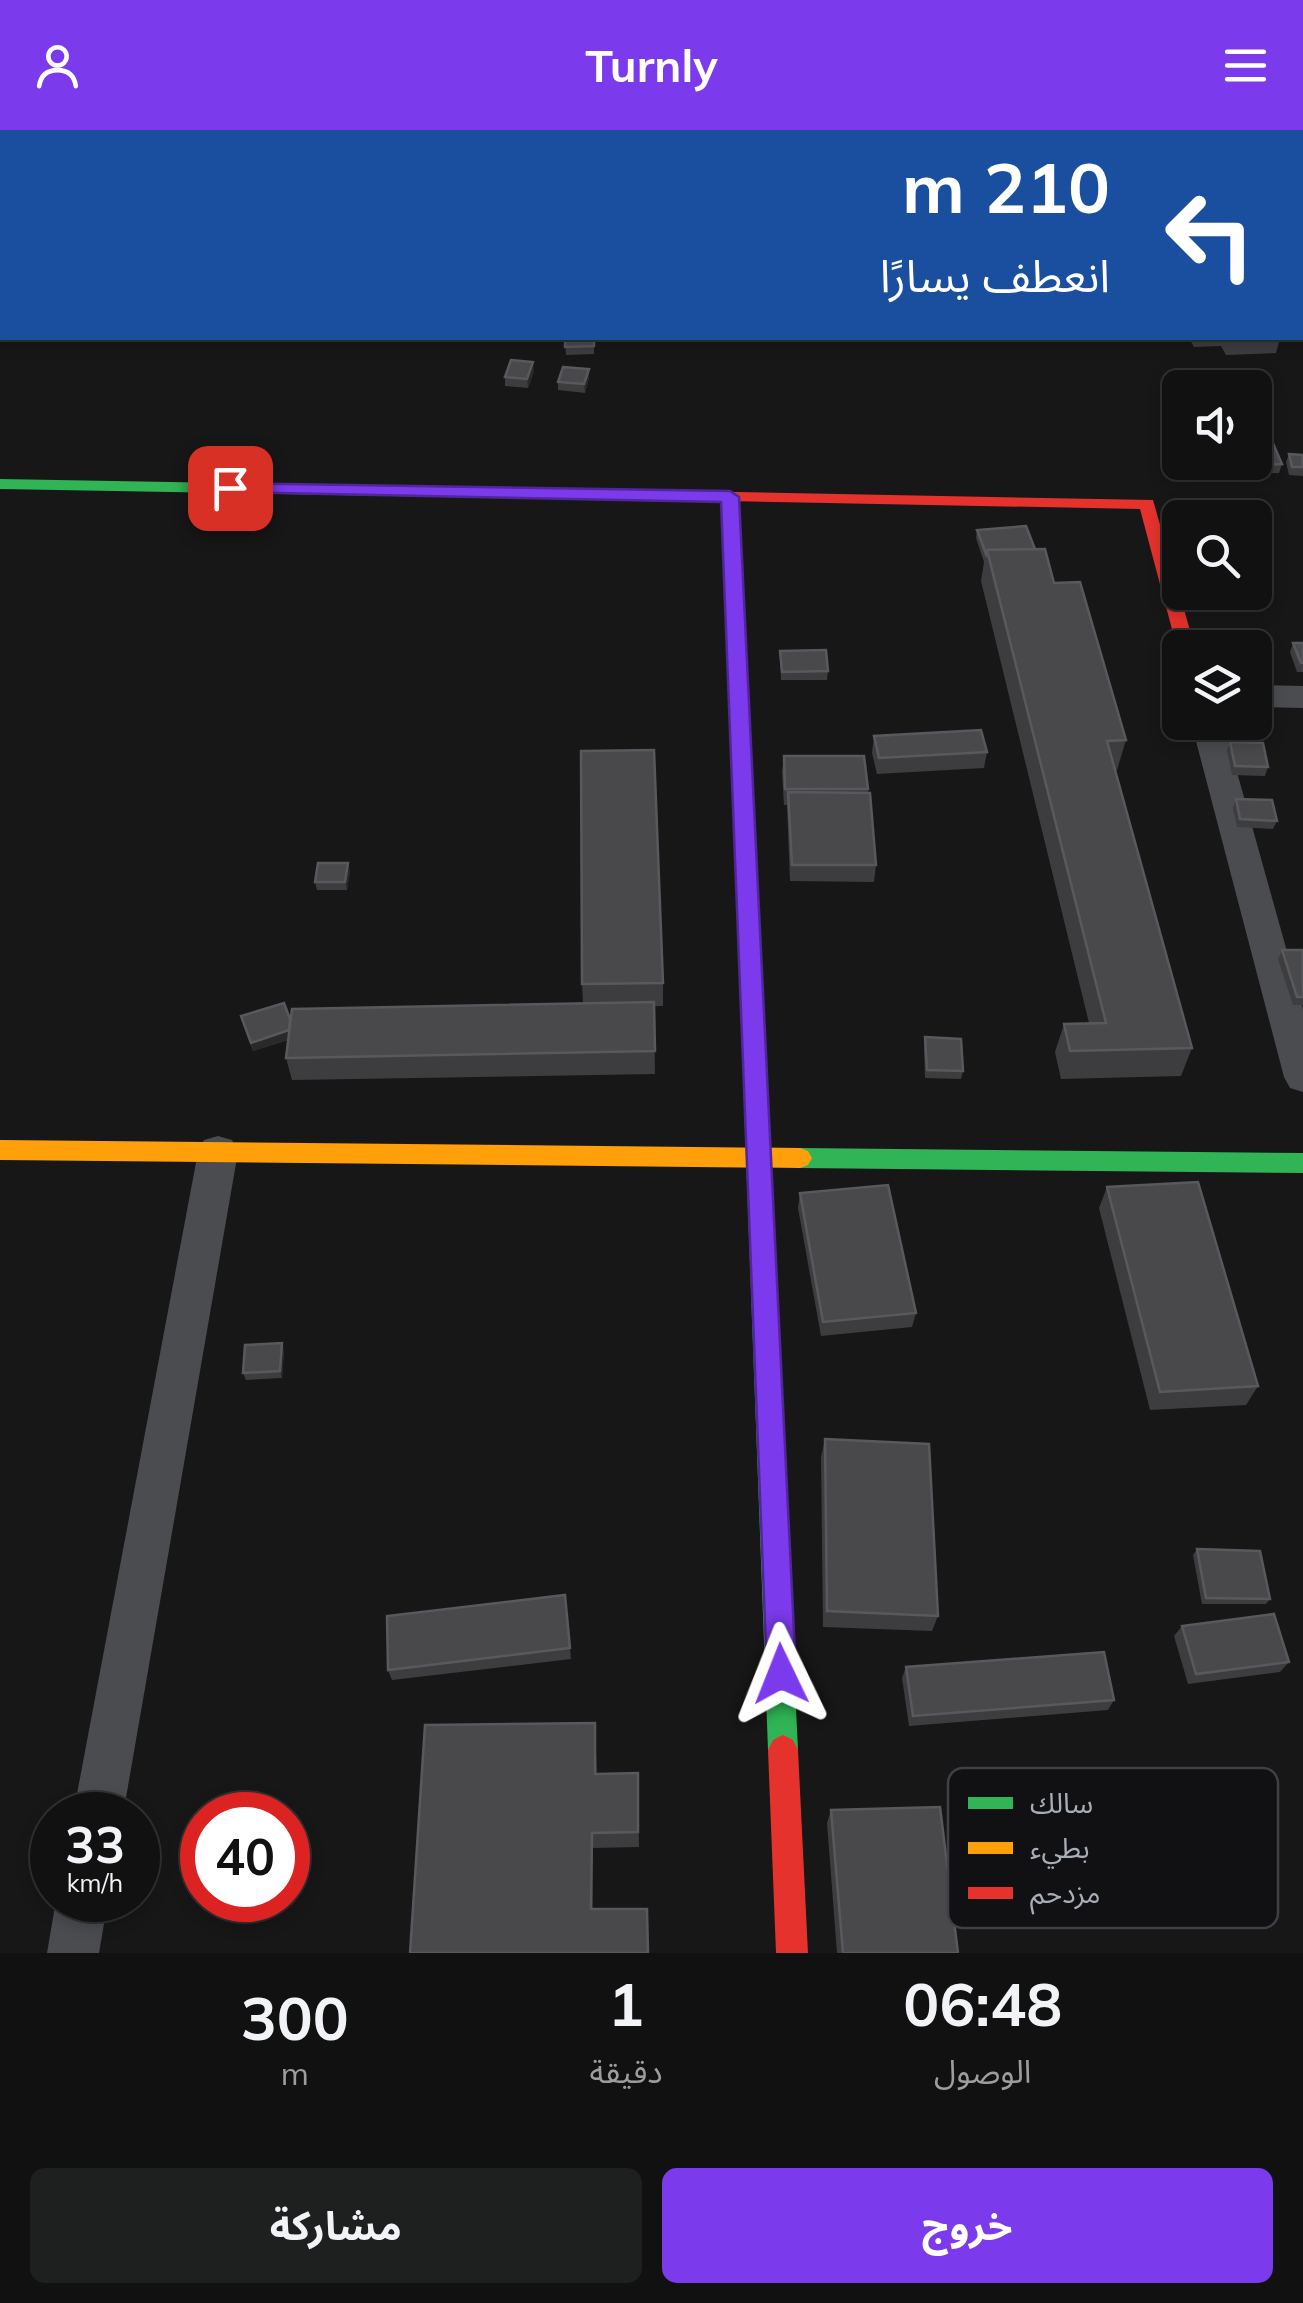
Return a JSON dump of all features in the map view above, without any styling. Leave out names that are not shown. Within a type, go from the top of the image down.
[{"type":"street","points":[[0,484],[1147,504],[1181,630]]},
{"type":"street","points":[[730,497],[792,1953]]},
{"type":"street","points":[[1272,696],[1303,697]]},
{"type":"street","points":[[1212,740],[1303,1078]]},
{"type":"street","points":[[0,1150],[1303,1163]]},
{"type":"street","points":[[102,1792],[218,1152]]},
{"type":"street","points":[[73,1953],[78,1922]]},
{"type":"building","points":[[565,340],[594,340],[594,346],[565,347]]},
{"type":"building","points":[[511,360],[533,362],[527,379],[505,377]]},
{"type":"building","points":[[563,367],[589,369],[584,384],[558,382]]},
{"type":"building","points":[[1272,441],[1282,464],[1272,464]]},
{"type":"building","points":[[1289,454],[1303,455],[1303,467],[1292,467]]},
{"type":"building","points":[[1026,526],[1035,549],[987,550],[986,554],[977,530]]},
{"type":"building","points":[[1045,549],[1054,583],[1080,582],[1126,740],[1107,741],[1192,1048],[1070,1051],[1064,1024],[1106,1023],[987,550]]},
{"type":"building","points":[[1293,643],[1303,643],[1303,663],[1301,663]]},
{"type":"building","points":[[826,650],[828,671],[782,672],[780,651]]},
{"type":"building","points":[[981,730],[987,752],[879,758],[874,736]]},
{"type":"building","points":[[1230,742],[1263,743],[1268,767],[1235,766]]},
{"type":"building","points":[[654,750],[663,983],[582,984],[581,751]]},
{"type":"building","points":[[784,756],[864,756],[868,789],[785,789]]},
{"type":"building","points":[[788,792],[870,793],[876,865],[792,865]]},
{"type":"building","points":[[1236,799],[1272,800],[1277,821],[1240,819]]},
{"type":"building","points":[[318,863],[348,863],[345,882],[315,882]]},
{"type":"building","points":[[1282,950],[1303,950],[1303,997],[1297,997]]},
{"type":"building","points":[[654,1002],[655,1051],[286,1058],[292,1009]]},
{"type":"building","points":[[284,1003],[289,1030],[251,1043],[241,1016]]},
{"type":"building","points":[[925,1037],[961,1039],[963,1071],[927,1070]]},
{"type":"building","points":[[1198,1182],[1258,1386],[1160,1392],[1107,1187]]},
{"type":"building","points":[[888,1185],[916,1313],[823,1322],[800,1193]]},
{"type":"building","points":[[282,1343],[280,1371],[243,1373],[245,1345]]},
{"type":"building","points":[[825,1439],[929,1444],[938,1616],[827,1611]]},
{"type":"building","points":[[1197,1549],[1260,1551],[1270,1599],[1206,1598]]},
{"type":"building","points":[[565,1595],[570,1648],[388,1670],[387,1616]]},
{"type":"building","points":[[1274,1614],[1289,1662],[1196,1674],[1182,1626]]},
{"type":"building","points":[[1104,1652],[1114,1700],[913,1716],[906,1667]]},
{"type":"building","points":[[595,1723],[595,1774],[638,1773],[638,1832],[592,1833],[591,1909],[647,1909],[648,1953],[410,1953],[425,1725]]},
{"type":"building","points":[[940,1807],[948,1872],[948,1928],[955,1928],[958,1953],[843,1953],[831,1810]]},
{"type":"traffic: fast","points":[[0,484],[680,496]]},
{"type":"traffic: fast","points":[[752,1021],[783,1750]]},
{"type":"traffic: fast","points":[[800,1158],[1303,1163]]},
{"type":"traffic: slow","points":[[730,497],[752,1021]]},
{"type":"traffic: slow","points":[[0,1150],[800,1158]]},
{"type":"traffic: jam","points":[[680,496],[1147,504],[1181,630]]},
{"type":"traffic: jam","points":[[783,1750],[792,1953]]},
{"type":"route","points":[[230,488],[730,497],[781,1674]]}]
